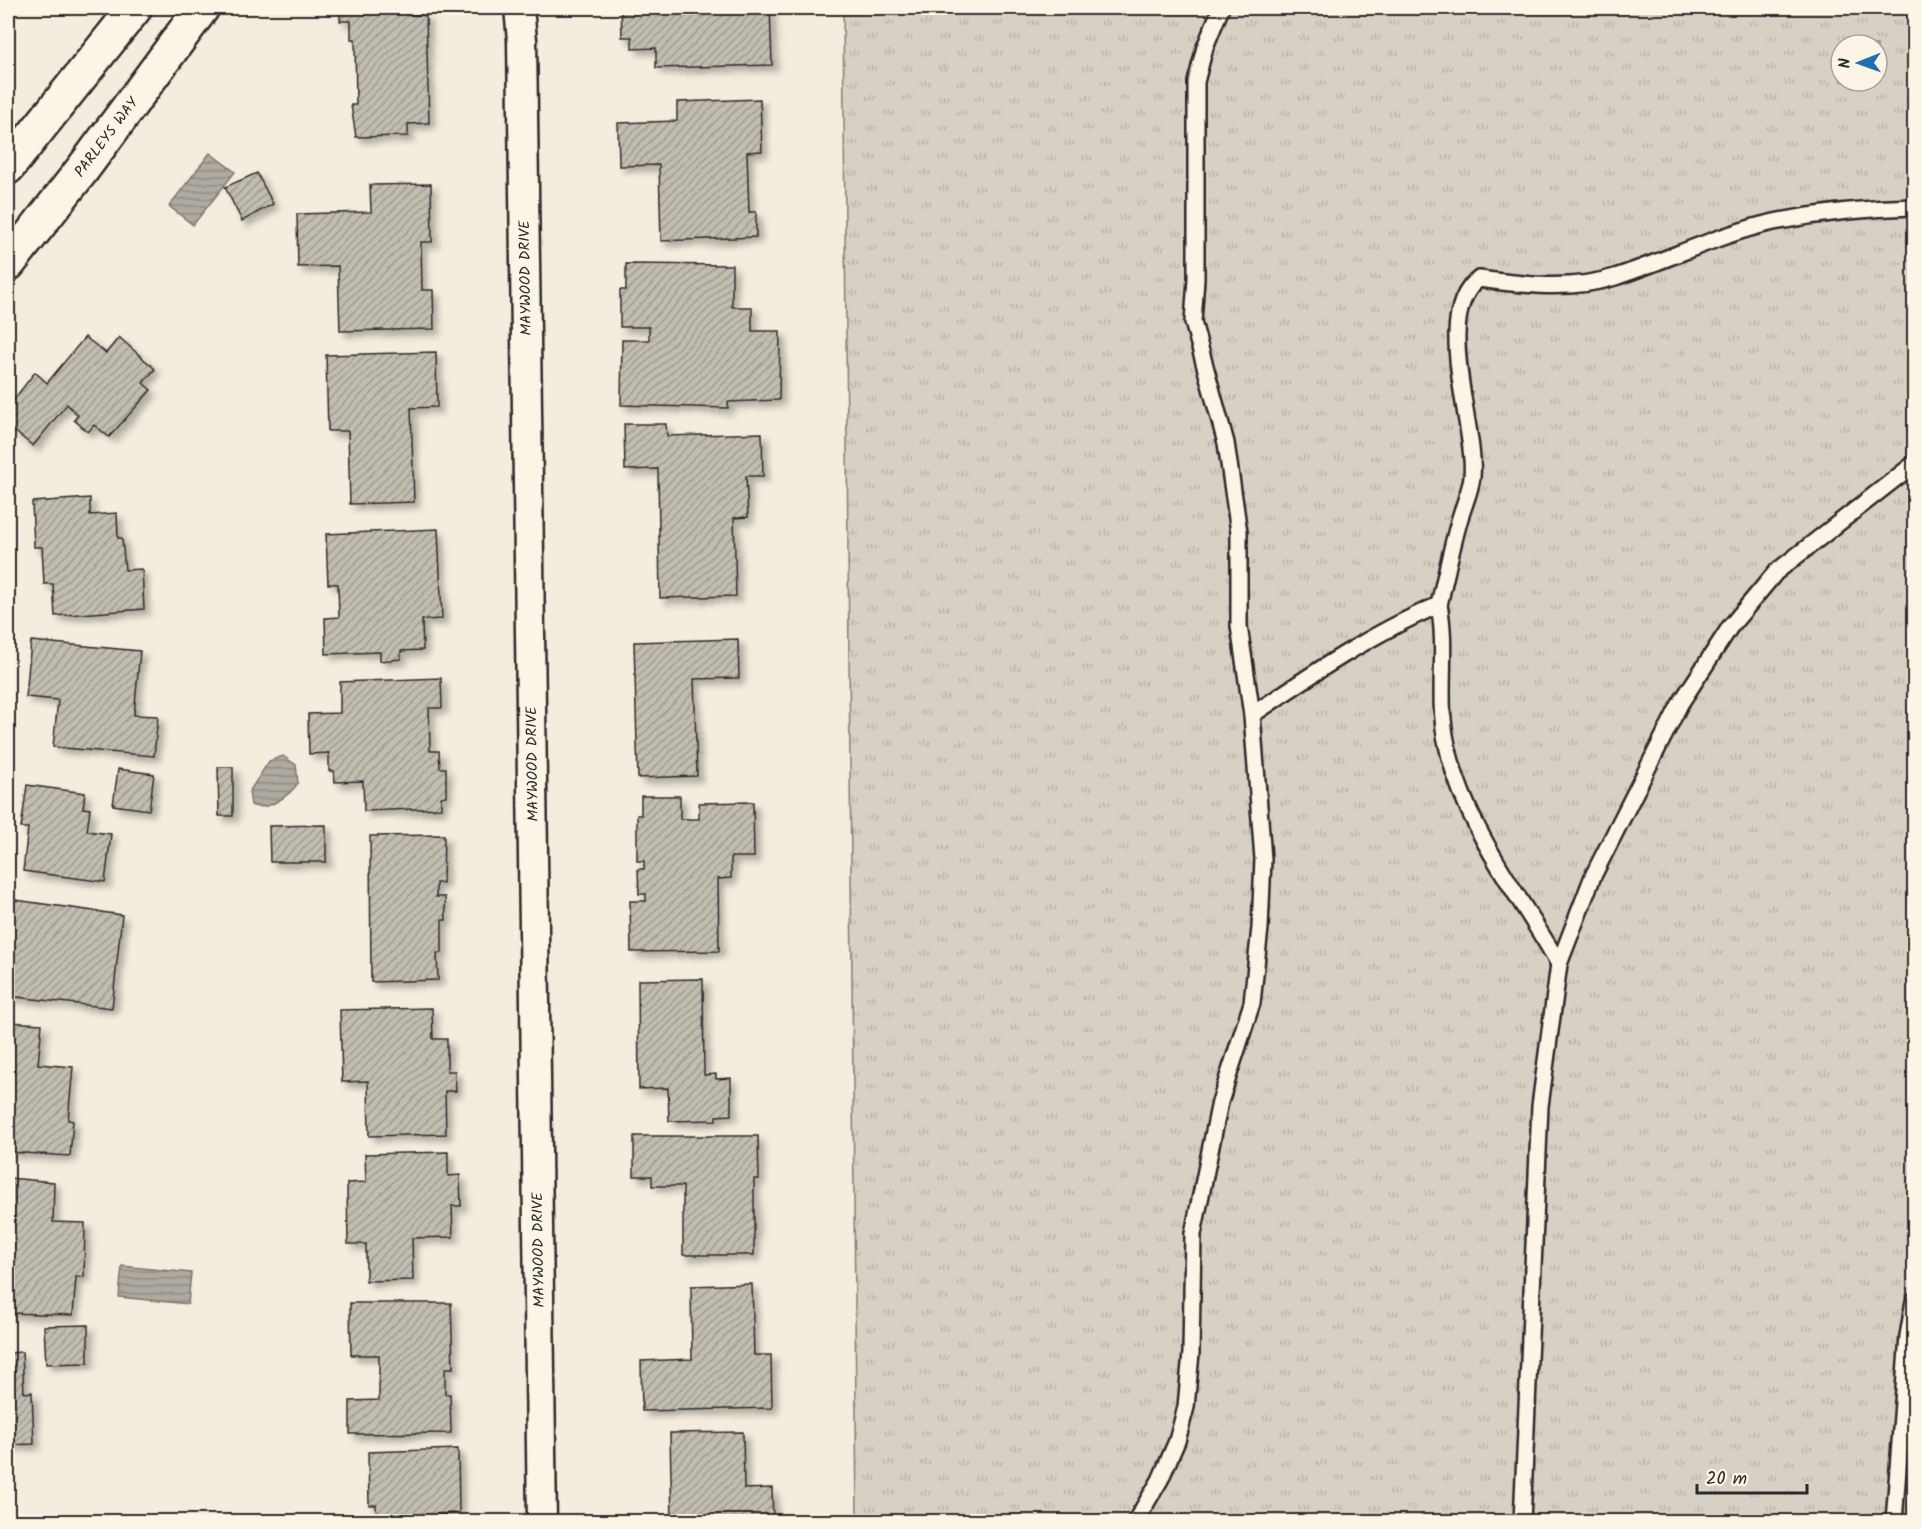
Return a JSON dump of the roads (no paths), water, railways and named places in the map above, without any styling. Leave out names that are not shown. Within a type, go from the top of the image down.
[{"type":"main road","points":[[8,168],[135,8]]},
{"type":"main road","name":"PARLEYS WAY","points":[[8,264],[82,170],[202,8]]},
{"type":"street","name":"MAYWOOD DRIVE","points":[[519,8],[522,40],[542,1521]]},
{"type":"lane","points":[[1135,1521],[1169,1461],[1186,1407],[1191,1353],[1193,1234],[1220,1102],[1252,1003],[1260,927],[1263,859],[1252,715],[1239,626],[1239,532],[1226,443],[1193,322],[1196,279],[1196,82],[1205,47],[1221,8]]},
{"type":"lane","points":[[1559,964],[1492,855],[1456,777],[1441,712],[1443,625],[1439,605],[1472,478],[1473,451],[1459,379],[1458,350],[1463,296],[1469,286],[1479,279],[1550,286],[1584,283],[1614,277],[1709,241],[1774,222],[1845,212],[1914,207]]},
{"type":"lane","points":[[1522,1521],[1540,1106],[1559,964],[1593,876],[1680,704],[1730,627],[1776,572],[1914,464]]},
{"type":"lane","points":[[1252,715],[1311,674],[1399,622],[1439,605]]},
{"type":"lane","points":[[1894,1521],[1908,1336],[1914,1301]]}]
